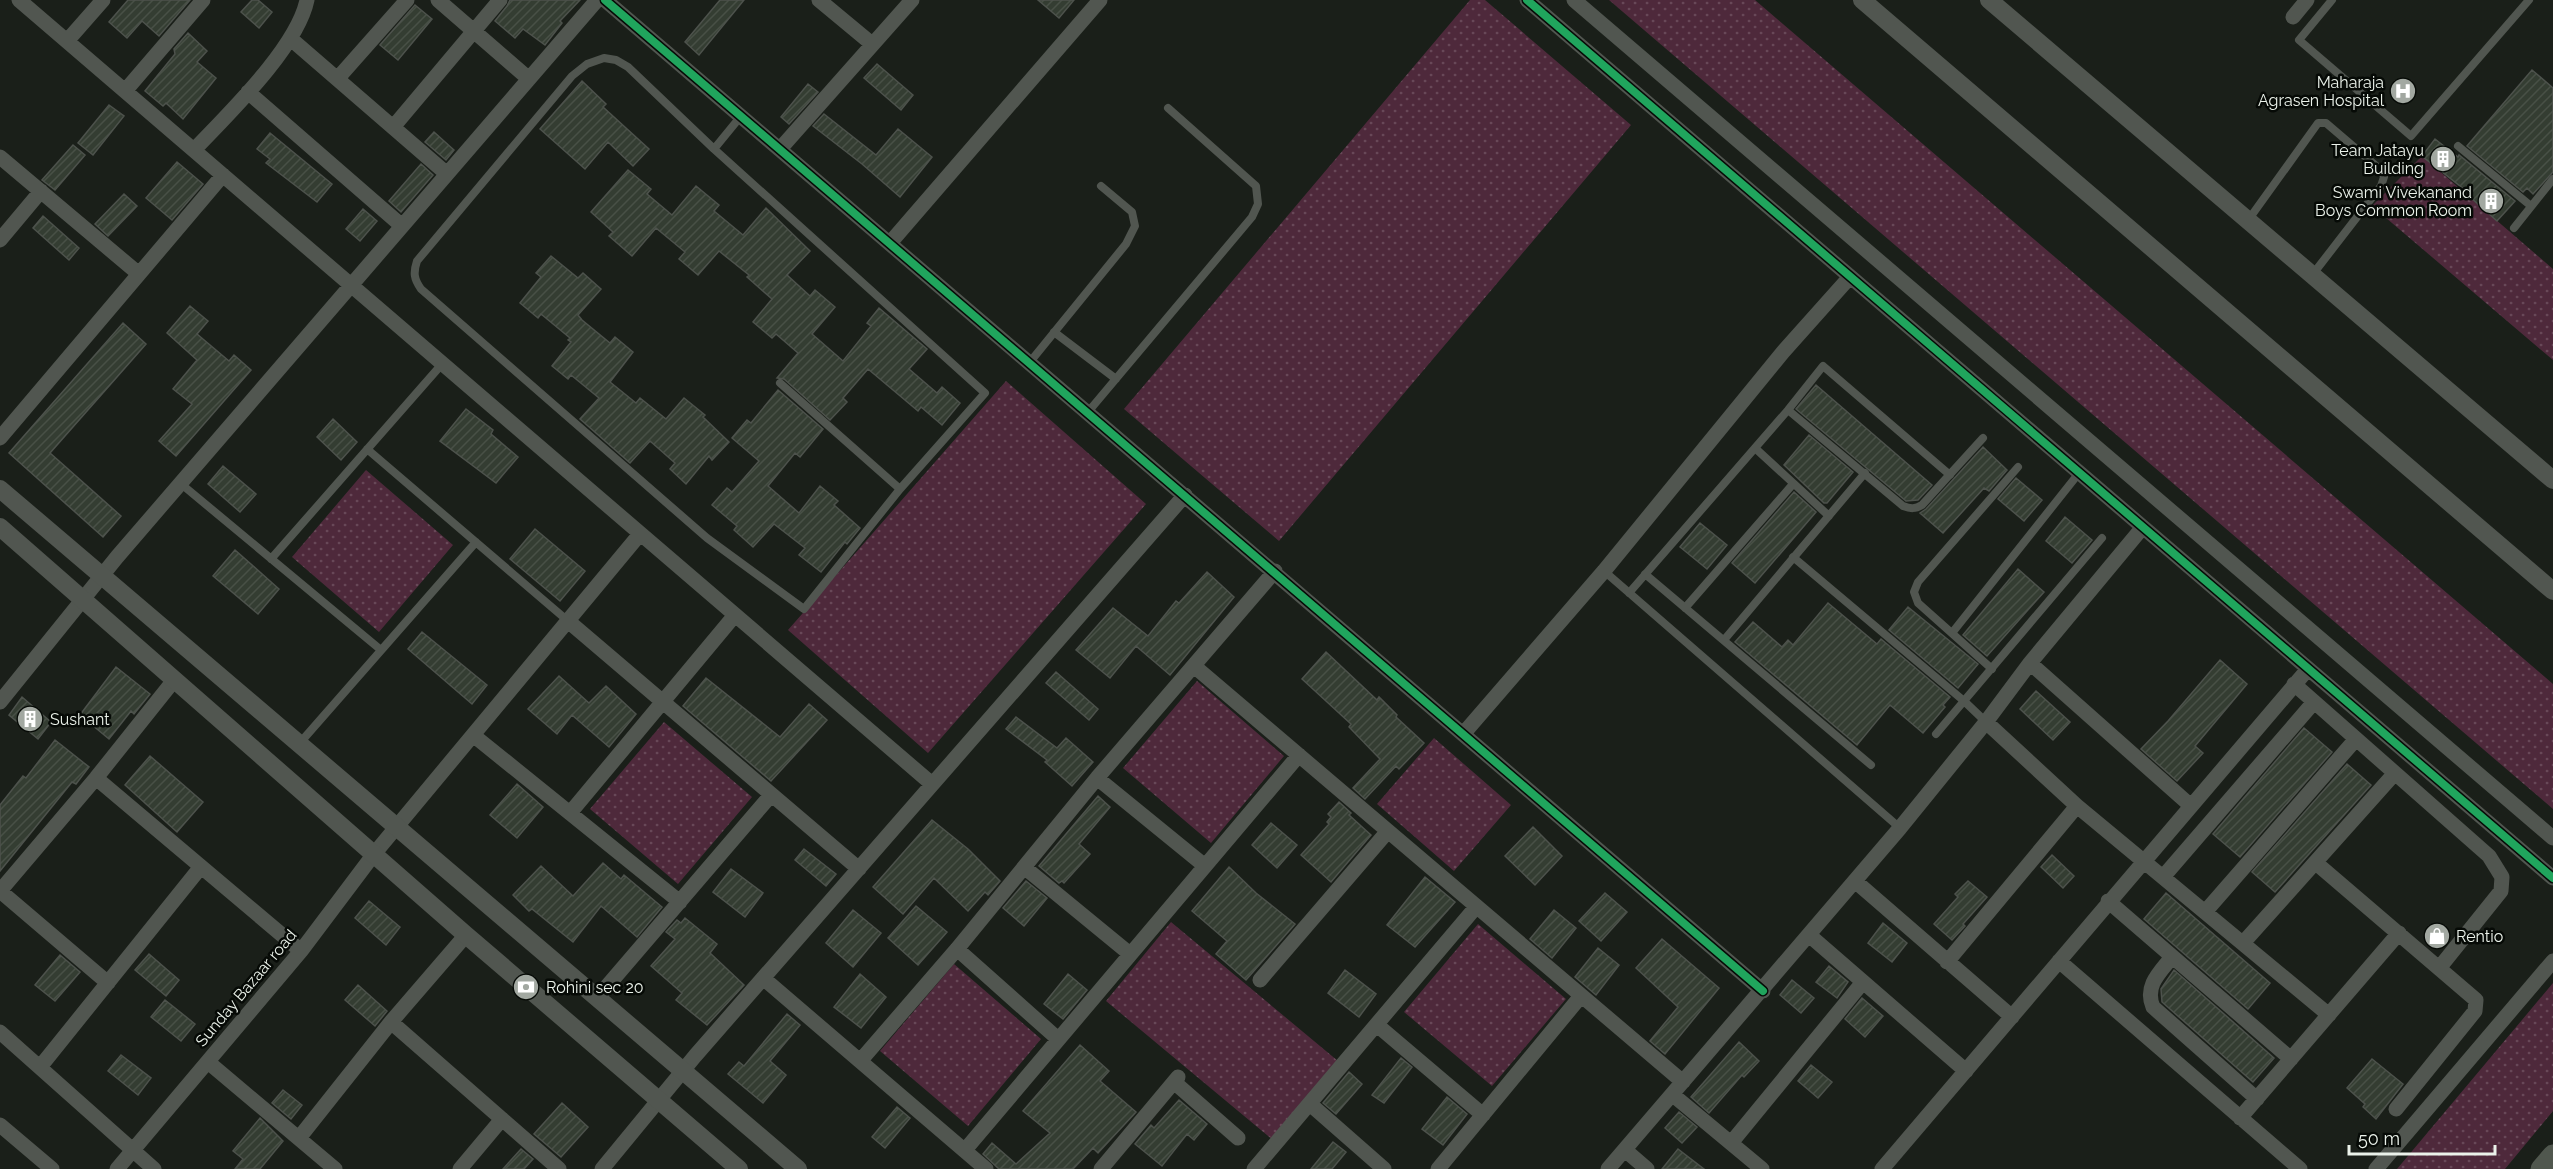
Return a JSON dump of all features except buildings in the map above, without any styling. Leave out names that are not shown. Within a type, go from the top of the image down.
[{"type":"main road","points":[[2541,1169],[2553,1155]]},
{"type":"street","points":[[19,0],[932,784]]},
{"type":"street","points":[[67,41],[103,0]]},
{"type":"street","points":[[125,91],[203,0]]},
{"type":"street","points":[[194,150],[248,92],[291,39],[307,0]]},
{"type":"street","points":[[338,78],[407,0]]},
{"type":"street","points":[[438,0],[529,79]]},
{"type":"street","points":[[394,126],[500,0]]},
{"type":"street","points":[[0,702],[117,557],[597,0]]},
{"type":"street","points":[[605,0],[1763,990]]},
{"type":"street","points":[[819,0],[872,44]]},
{"type":"street","points":[[780,149],[912,0]]},
{"type":"street","points":[[890,243],[1100,0]]},
{"type":"street","points":[[1527,0],[2553,879]]},
{"type":"street","points":[[1574,0],[2553,838]]},
{"type":"street","points":[[1862,0],[2553,591]]},
{"type":"street","points":[[1989,0],[2553,480]]},
{"type":"street","points":[[2293,17],[2307,0]]},
{"type":"street","points":[[291,39],[447,174]]},
{"type":"street","points":[[248,92],[402,226]]},
{"type":"street","points":[[0,156],[140,274]]},
{"type":"street","points":[[0,438],[223,176]]},
{"type":"street","points":[[0,240],[41,191]]},
{"type":"street","points":[[1464,733],[1604,571],[1783,352],[1849,278]]},
{"type":"street","points":[[0,489],[798,1169]]},
{"type":"street","points":[[602,1169],[682,1070],[1185,495]]},
{"type":"street","points":[[0,527],[466,935],[739,1169]]},
{"type":"street","points":[[1608,1169],[1900,828],[1986,722],[2030,663],[2143,527]]},
{"type":"street","name":"Sunday Bazaar road","points":[[117,1169],[301,951],[396,826],[640,534]]},
{"type":"street","points":[[861,1060],[957,949],[1096,778],[1275,571]]},
{"type":"street","points":[[570,813],[735,615]]},
{"type":"street","points":[[568,621],[859,868]]},
{"type":"street","points":[[2030,663],[2191,806]]},
{"type":"street","points":[[1194,666],[1683,1082]]},
{"type":"street","points":[[1882,1169],[2308,669]]},
{"type":"street","points":[[108,983],[0,891],[96,778],[175,679]]},
{"type":"street","points":[[2294,684],[2489,856],[2502,877],[2501,891],[2440,967]]},
{"type":"street","points":[[2163,877],[2314,702]]},
{"type":"street","points":[[1986,722],[2077,806],[2329,1015]]},
{"type":"street","points":[[472,735],[680,902]]},
{"type":"street","points":[[2205,912],[2356,739]]},
{"type":"street","points":[[965,1150],[1299,755]]},
{"type":"street","points":[[2243,943],[2395,772]]},
{"type":"street","points":[[96,778],[301,951]]},
{"type":"street","points":[[1096,778],[1205,866]]},
{"type":"street","points":[[597,998],[771,795]]},
{"type":"street","points":[[1947,962],[2077,806]]},
{"type":"street","points":[[1260,980],[1388,831]]},
{"type":"street","points":[[2316,863],[2472,994],[2476,1000],[2477,1007],[2396,1109]]},
{"type":"street","points":[[1024,867],[1130,954]]},
{"type":"street","points":[[40,1067],[200,868]]},
{"type":"street","points":[[1855,881],[2012,1017]]},
{"type":"street","points":[[2108,901],[2291,1059]]},
{"type":"street","points":[[1254,1169],[1476,907]]},
{"type":"street","points":[[2240,1118],[2399,933]]},
{"type":"street","points":[[1809,934],[1966,1071]]},
{"type":"street","points":[[299,1138],[391,1022],[466,935]]},
{"type":"street","points":[[957,949],[1058,1039]]},
{"type":"street","points":[[2172,957],[2150,988],[2153,1007],[2257,1099]]},
{"type":"street","points":[[2059,961],[2300,1169]]},
{"type":"street","points":[[2376,1169],[2553,961]]},
{"type":"street","points":[[763,978],[986,1169]]},
{"type":"street","points":[[1731,1143],[1863,982]]},
{"type":"street","points":[[1438,1169],[1581,996]]},
{"type":"street","points":[[391,1022],[559,1169]]},
{"type":"street","points":[[1377,1025],[1483,1114]]},
{"type":"street","points":[[0,1032],[154,1169]]},
{"type":"street","points":[[208,1062],[335,1169]]},
{"type":"street","points":[[1101,1169],[1176,1079],[1238,1138]]},
{"type":"street","points":[[1673,1095],[1762,1169]]},
{"type":"street","points":[[1310,1104],[1383,1169]]},
{"type":"street","points":[[460,1169],[502,1119]]},
{"type":"street","points":[[0,1125],[52,1169]]},
{"type":"street","points":[[1625,1150],[1647,1169]]},
{"type":"lane","points":[[2332,0],[2299,40],[2410,136],[2529,0]]},
{"type":"lane","points":[[604,58],[616,60],[628,67],[714,149],[985,393],[900,489],[804,609],[707,538],[666,504],[421,289],[415,281],[414,271],[417,261],[572,76],[587,64],[604,58]]},
{"type":"lane","points":[[1088,412],[1252,217],[1258,204],[1256,186],[1168,108]]},
{"type":"lane","points":[[714,149],[741,116]]},
{"type":"lane","points":[[2248,220],[2318,123],[2326,123],[2381,170],[2384,177],[2381,186],[2312,275]]},
{"type":"lane","points":[[2458,146],[2532,206]]},
{"type":"lane","points":[[2514,228],[2553,179]]},
{"type":"lane","points":[[1029,362],[1126,244],[1135,226],[1132,212],[1101,186]]},
{"type":"lane","points":[[1054,332],[1116,379]]},
{"type":"lane","points":[[271,559],[442,364]]},
{"type":"lane","points":[[1629,592],[1788,410],[1823,366],[1950,475]]},
{"type":"lane","points":[[780,383],[900,489]]},
{"type":"lane","points":[[1788,410],[1903,506],[1915,509],[1922,505],[1983,438]]},
{"type":"lane","points":[[1755,448],[1829,516]]},
{"type":"lane","points":[[367,449],[568,621]]},
{"type":"lane","points":[[1992,669],[1918,603],[1914,592],[1918,582],[2019,467]]},
{"type":"lane","points":[[1724,640],[1865,473]]},
{"type":"lane","points":[[1952,633],[2079,473]]},
{"type":"lane","points":[[180,483],[381,650]]},
{"type":"lane","points":[[1685,608],[1793,484]]},
{"type":"lane","points":[[1936,734],[2102,538]]},
{"type":"lane","points":[[299,744],[476,542]]},
{"type":"lane","points":[[1793,557],[1986,722]]},
{"type":"lane","points":[[1604,571],[1900,828]]},
{"type":"lane","points":[[1645,574],[1871,765]]},
{"type":"shaded area","points":[[1470,0],[1485,0],[1631,125],[1279,541],[1124,409]]},
{"type":"shaded area","points":[[1609,0],[1755,0],[2553,684],[2553,809]]},
{"type":"shaded area","points":[[2422,156],[2553,269],[2553,360],[2372,206]]},
{"type":"shaded area","points":[[1006,381],[1146,504],[928,753],[788,630]]},
{"type":"shaded area","points":[[366,470],[453,545],[379,632],[292,557]]},
{"type":"shaded area","points":[[1197,681],[1284,756],[1211,843],[1123,768]]},
{"type":"shaded area","points":[[664,722],[752,797],[678,884],[590,809]]},
{"type":"shaded area","points":[[1434,738],[1511,805],[1454,871],[1377,804]]},
{"type":"shaded area","points":[[1171,922],[1344,1066],[1279,1145],[1106,1001]]},
{"type":"shaded area","points":[[1478,924],[1566,999],[1492,1086],[1404,1012]]},
{"type":"shaded area","points":[[954,964],[1041,1039],[968,1126],[880,1051]]},
{"type":"shaded area","points":[[2553,983],[2553,1111],[2505,1169],[2397,1169]]},
{"type":"cycle path","points":[[605,0],[1763,991]]},
{"type":"cycle path","points":[[1527,0],[2553,878]]},
{"type":"place","name":"Maharaja Agrasen Hospital","points":[[2403,91]]},
{"type":"place","name":"Team Jatayu Building","points":[[2443,159]]},
{"type":"place","name":"Swami Vivekanand Boys Common Room","points":[[2491,201]]},
{"type":"place","name":"Sushant","points":[[30,719]]},
{"type":"place","name":"Rentio","points":[[2437,936]]},
{"type":"place","name":"Rohini sec 20","points":[[526,987]]}]
